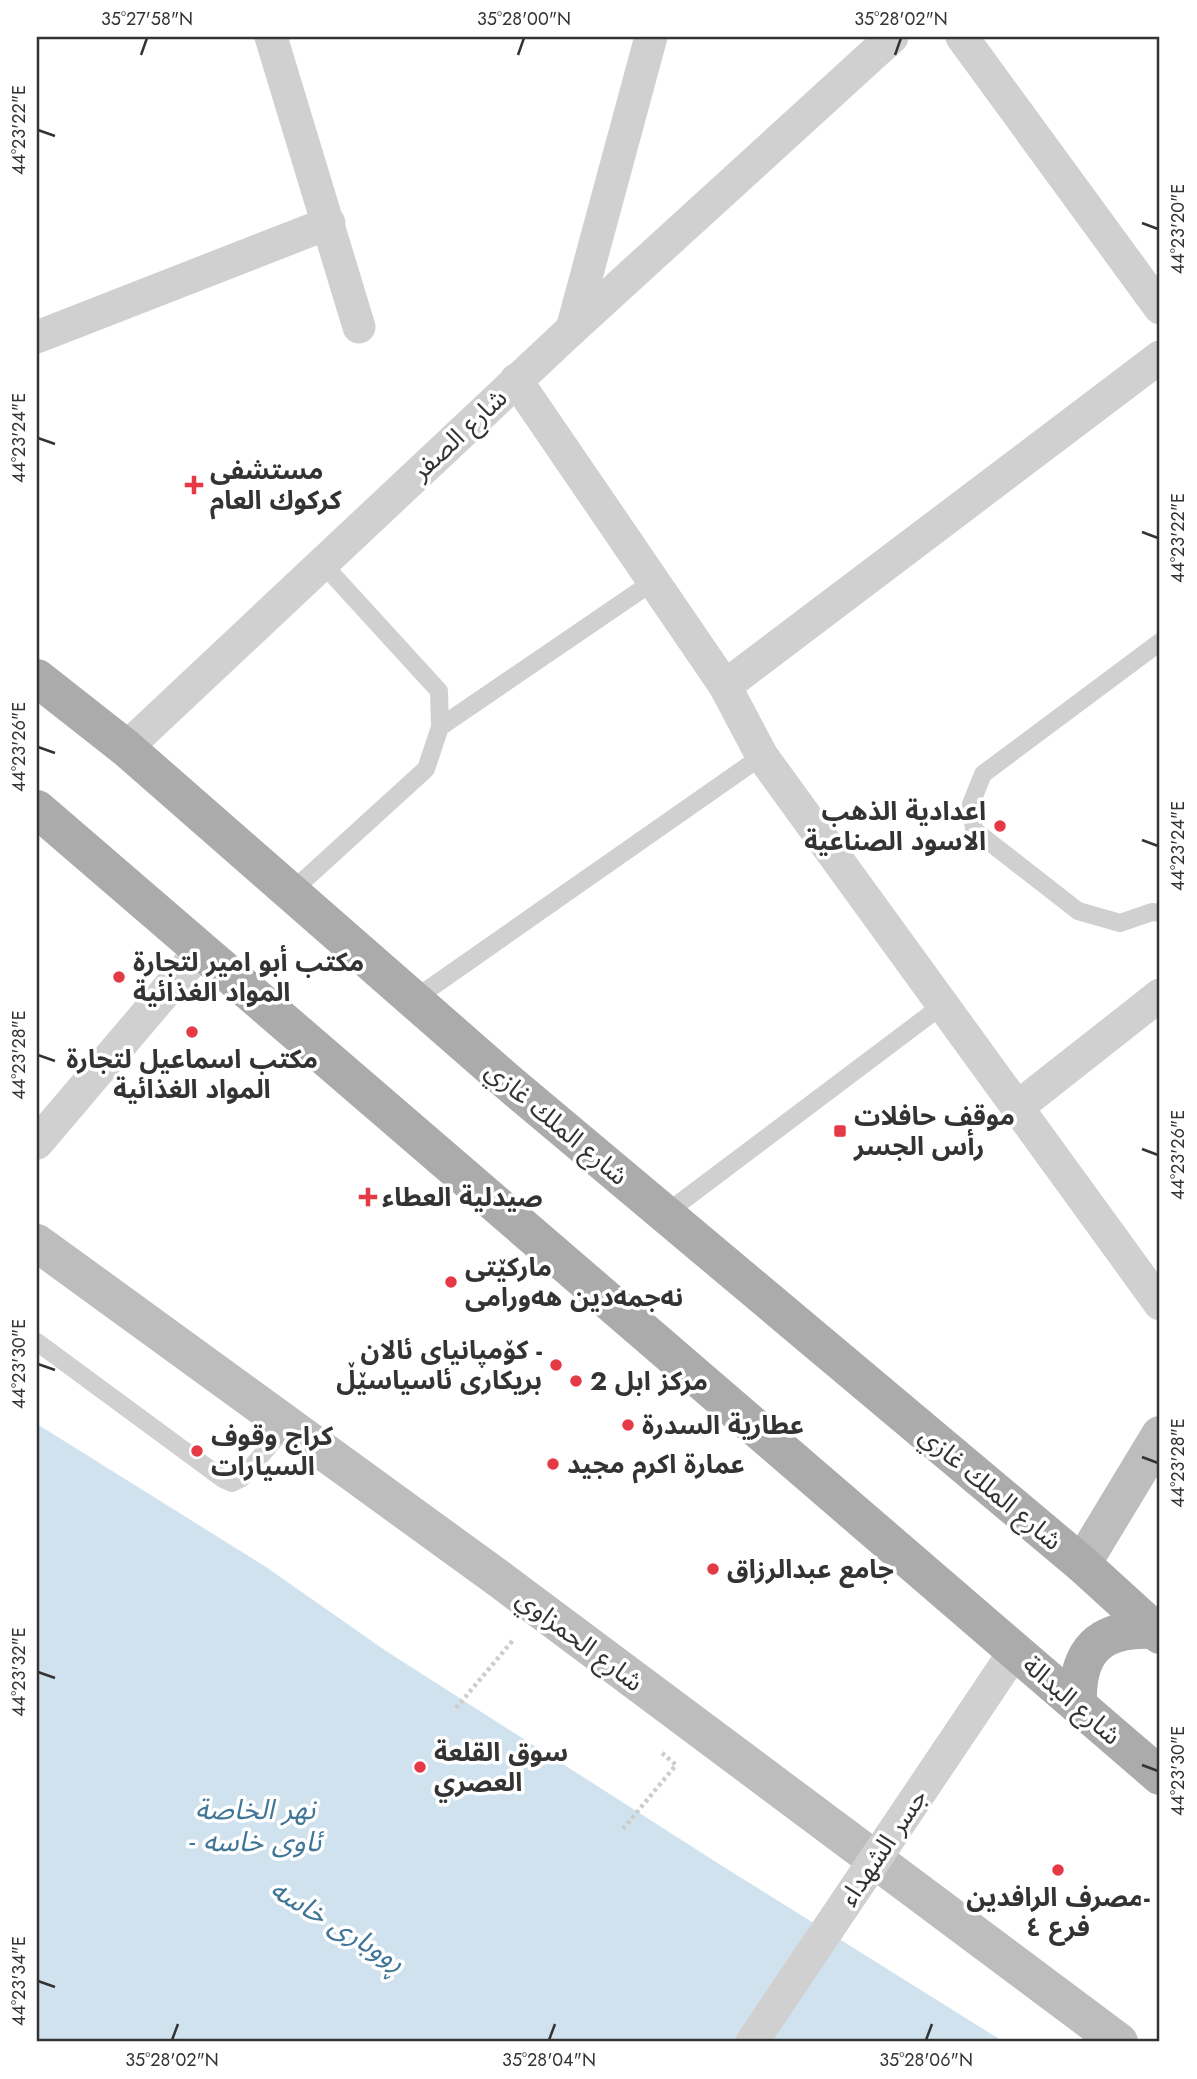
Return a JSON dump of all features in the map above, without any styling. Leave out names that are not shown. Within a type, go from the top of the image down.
[{"type":"main road","name":"شارع الملك غازي","points":[[37,678],[126,748],[413,1000],[1082,1564]]},
{"type":"main road","points":[[37,809],[1015,1651]]},
{"type":"main road","points":[[1082,1564],[1157,1633]]},
{"type":"main road","points":[[1078,1705],[1077,1680],[1086,1656],[1105,1638],[1128,1628],[1157,1633]]},
{"type":"main road","name":"شارع البدالة","points":[[1015,1651],[1160,1776]]},
{"type":"street","points":[[271,37],[359,327]]},
{"type":"street","points":[[572,329],[651,37]]},
{"type":"street","name":"شارع الصفر","points":[[126,748],[516,380],[892,37]]},
{"type":"street","points":[[962,37],[1160,308]]},
{"type":"street","points":[[37,337],[329,223]]},
{"type":"street","points":[[725,685],[1160,357]]},
{"type":"street","points":[[516,380],[725,685],[762,756],[1160,1304]]},
{"type":"street","points":[[37,1143],[200,951]]},
{"type":"street","points":[[1018,1106],[1160,995]]},
{"type":"street","name":"شارع الحمزاوي","points":[[37,1243],[502,1581],[1119,2042]]},
{"type":"street","points":[[1082,1564],[1160,1435]]},
{"type":"street","name":"جسر الشهداء","points":[[752,2042],[1015,1651]]},
{"type":"lane","points":[[291,892],[426,769],[440,727],[439,691],[322,563]]},
{"type":"lane","points":[[440,727],[654,581]]},
{"type":"lane","points":[[1160,642],[983,774],[971,804],[974,830],[1078,911],[1120,923],[1152,912],[1160,913]]},
{"type":"lane","points":[[413,1000],[762,756]]},
{"type":"lane","points":[[665,1214],[944,1004]]},
{"type":"lane","points":[[37,1342],[232,1483],[242,1478],[288,1424]]},
{"type":"path","points":[[456,1709],[523,1629]]},
{"type":"path","points":[[623,1829],[676,1765],[656,1747]]},
{"type":"water","name":"نهر الخاصة - ئاوی خاسە","points":[[37,1424],[266,1567],[386,1651],[727,1869],[1004,2042],[37,2042]]},
{"type":"place","name":"مستشفى كركوك العام","points":[[194,485]]},
{"type":"place","name":"اعدادية الذهب الاسود الصناعية","points":[[1000,826]]},
{"type":"place","name":"مكتب أبو امير لتجارة المواد الغذائية","points":[[119,977]]},
{"type":"place","name":"مكتب اسماعيل لتجارة المواد الغذائية","points":[[192,1032]]},
{"type":"place","name":"موقف حافلات رأس الجسر","points":[[840,1131]]},
{"type":"place","name":"صيدلية العطاء","points":[[368,1197]]},
{"type":"place","name":"مارکێتی نەجمەدین هەورامی","points":[[451,1282]]},
{"type":"place","name":"کۆمپانیای ئالان - بریکاری ئاسیاسێڵ","points":[[556,1365]]},
{"type":"place","name":"مركز ابل 2","points":[[576,1381]]},
{"type":"place","name":"عطارية السدرة","points":[[628,1425]]},
{"type":"place","name":"كراج وقوف السيارات","points":[[197,1451]]},
{"type":"place","name":"عمارة اكرم مجيد","points":[[553,1464]]},
{"type":"place","name":"جامع عبدالرزاق","points":[[713,1569]]},
{"type":"place","name":"سوق القلعة العصري","points":[[420,1767]]},
{"type":"place","name":"مصرف الرافدين- فرع ٤","points":[[1058,1870]]},
{"type":"water label","name":"ڕووباری خاسە","points":[[338,1925]]}]
